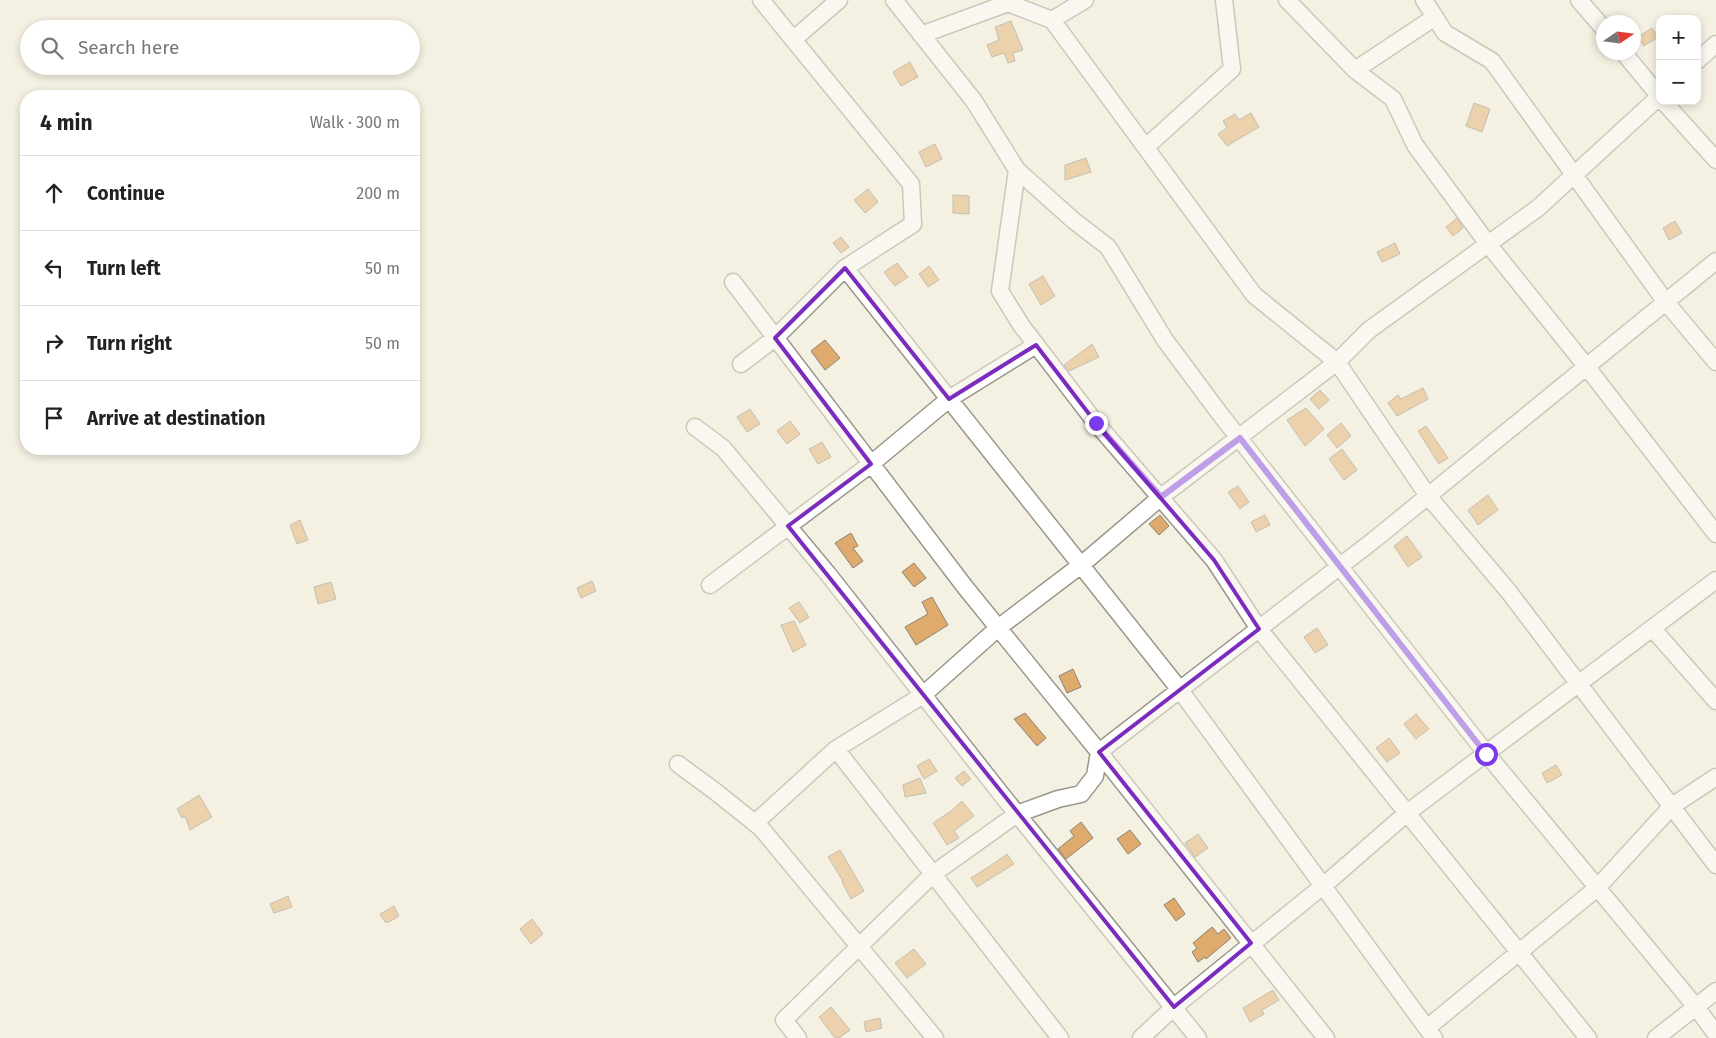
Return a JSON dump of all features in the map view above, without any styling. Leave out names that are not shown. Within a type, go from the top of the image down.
[{"type":"street","points":[[741,364],[776,338],[846,268],[913,224],[912,184],[761,0]]},
{"type":"street","points":[[794,40],[839,0]]},
{"type":"street","points":[[894,0],[974,101],[1017,170],[1073,220],[1108,247],[1165,340],[1240,438],[1486,754],[1696,1007],[1716,1034]]},
{"type":"street","points":[[1052,20],[1085,0]]},
{"type":"street","points":[[1146,148],[1232,69],[1224,0]]},
{"type":"street","points":[[1287,0],[1355,70],[1393,99],[1415,145],[1488,244],[1586,366],[1716,534]]},
{"type":"street","points":[[1424,0],[1445,33],[1492,62],[1665,301],[1716,362]]},
{"type":"street","points":[[1579,0],[1596,20]]},
{"type":"street","points":[[921,35],[1008,3],[1052,20],[1254,295],[1337,362],[1428,496],[1509,592],[1716,865]]},
{"type":"street","points":[[1355,70],[1435,17]]},
{"type":"street","points":[[1698,60],[1716,44]]},
{"type":"street","points":[[1629,60],[1656,93]]},
{"type":"street","points":[[755,823],[836,749],[923,695],[998,628],[1081,565],[1161,497],[1337,362],[1369,330],[1538,208],[1656,102]]},
{"type":"street","points":[[1666,105],[1716,160]]},
{"type":"street","points":[[1017,170],[1000,291],[1021,326],[1096,423],[1214,560],[1259,629],[1588,1038]]},
{"type":"street","points":[[798,1038],[784,1020],[933,874],[1017,814],[1058,799],[1081,794],[1095,776],[1099,752],[1341,566],[1716,261]]},
{"type":"street","points":[[846,268],[1180,690],[1430,1033],[1519,953],[1597,888],[1672,806],[1716,777]]},
{"type":"street","points":[[733,282],[965,588],[1099,752],[1326,1038]]},
{"type":"street","points":[[710,586],[871,464],[949,399],[1036,345]]},
{"type":"street","points":[[695,426],[723,448],[828,574],[1017,814],[1198,1038]]},
{"type":"street","points":[[1141,1038],[1174,1007],[1323,886],[1406,813],[1716,580]]},
{"type":"street","points":[[1652,628],[1716,701]]},
{"type":"street","points":[[836,749],[1060,1038]]},
{"type":"street","points":[[678,764],[761,828],[935,1038]]},
{"type":"street","points":[[1656,1038],[1716,991]]},
{"type":"highlighted area","points":[[845,268],[949,399],[1036,345],[1096,423],[1214,560],[1259,629],[1099,752],[1251,943],[1174,1007],[788,526],[871,464],[775,338]]},
{"type":"building","points":[[1011,21],[1023,50],[1013,53],[1015,61],[1008,63],[1004,53],[992,57],[987,45],[999,40],[995,27]]},
{"type":"building","points":[[1652,28],[1656,34],[1656,38],[1644,46],[1641,42],[1641,35]]},
{"type":"building","points":[[910,62],[918,77],[901,86],[893,72]]},
{"type":"building","points":[[1474,103],[1490,109],[1482,132],[1466,126]]},
{"type":"building","points":[[1251,113],[1259,127],[1227,146],[1218,134],[1227,128],[1223,121],[1235,114],[1239,120]]},
{"type":"building","points":[[935,144],[942,159],[926,167],[919,152]]},
{"type":"building","points":[[1086,158],[1091,172],[1065,180],[1065,165]]},
{"type":"building","points":[[868,189],[878,202],[865,213],[854,200]]},
{"type":"building","points":[[953,195],[969,196],[969,214],[953,213]]},
{"type":"building","points":[[1457,218],[1463,228],[1453,236],[1446,227]]},
{"type":"building","points":[[1675,221],[1682,233],[1669,240],[1663,228]]},
{"type":"building","points":[[841,237],[849,247],[841,253],[833,243]]},
{"type":"building","points":[[1395,243],[1400,254],[1382,262],[1377,252]]},
{"type":"building","points":[[897,263],[908,277],[895,286],[884,272]]},
{"type":"building","points":[[929,266],[939,280],[928,287],[919,274]]},
{"type":"building","points":[[1043,276],[1055,296],[1041,305],[1029,284]]},
{"type":"building","points":[[825,340],[840,358],[825,370],[811,351]]},
{"type":"building","points":[[1092,344],[1099,357],[1069,371],[1064,365]]},
{"type":"building","points":[[1423,388],[1428,399],[1397,416],[1388,403],[1398,395],[1401,399]]},
{"type":"building","points":[[1320,390],[1329,400],[1319,409],[1310,399]]},
{"type":"building","points":[[1306,408],[1324,429],[1305,446],[1287,420]]},
{"type":"building","points":[[750,409],[760,424],[747,432],[737,417]]},
{"type":"building","points":[[790,421],[800,434],[787,444],[777,431]]},
{"type":"building","points":[[1341,423],[1351,436],[1337,448],[1327,435]]},
{"type":"building","points":[[1426,426],[1448,458],[1439,464],[1418,431]]},
{"type":"building","points":[[822,442],[831,457],[818,464],[809,449]]},
{"type":"building","points":[[1342,449],[1357,470],[1344,480],[1329,459]]},
{"type":"building","points":[[1238,486],[1249,502],[1240,509],[1228,492]]},
{"type":"building","points":[[1488,495],[1498,510],[1478,525],[1468,510]]},
{"type":"building","points":[[1160,515],[1169,526],[1159,535],[1149,524]]},
{"type":"building","points":[[1265,515],[1270,525],[1256,532],[1251,522]]},
{"type":"building","points":[[300,520],[308,540],[297,544],[290,525]]},
{"type":"building","points":[[851,533],[858,546],[853,548],[863,561],[853,568],[835,543]]},
{"type":"building","points":[[1407,536],[1422,557],[1408,567],[1394,546]]},
{"type":"building","points":[[914,563],[926,578],[914,587],[902,572]]},
{"type":"building","points":[[592,581],[596,591],[581,598],[577,588]]},
{"type":"building","points":[[331,582],[336,599],[318,604],[314,587]]},
{"type":"building","points":[[932,597],[948,625],[916,645],[905,627],[928,614],[922,602]]},
{"type":"building","points":[[799,602],[809,617],[800,623],[789,608]]},
{"type":"building","points":[[794,621],[806,645],[793,652],[781,625]]},
{"type":"building","points":[[1317,628],[1328,645],[1315,653],[1304,637]]},
{"type":"building","points":[[1073,669],[1081,687],[1067,693],[1059,676]]},
{"type":"building","points":[[1025,713],[1046,738],[1037,746],[1014,719]]},
{"type":"building","points":[[1416,714],[1429,729],[1416,739],[1404,724]]},
{"type":"building","points":[[1389,738],[1400,753],[1387,762],[1376,748]]},
{"type":"building","points":[[929,759],[937,771],[924,779],[917,766]]},
{"type":"building","points":[[1556,765],[1562,775],[1547,783],[1542,773]]},
{"type":"building","points":[[964,771],[971,779],[962,786],[955,778]]},
{"type":"building","points":[[920,778],[926,793],[905,797],[903,785]]},
{"type":"building","points":[[199,795],[212,817],[190,830],[185,816],[182,818],[177,809]]},
{"type":"building","points":[[962,801],[974,816],[954,831],[959,838],[947,845],[933,823]]},
{"type":"building","points":[[1081,822],[1093,838],[1066,859],[1058,849],[1074,836],[1070,831]]},
{"type":"building","points":[[1130,830],[1141,844],[1128,854],[1117,839]]},
{"type":"building","points":[[1198,834],[1208,848],[1195,857],[1185,843]]},
{"type":"building","points":[[840,850],[864,891],[851,899],[843,881],[828,857]]},
{"type":"building","points":[[1007,854],[1014,864],[977,887],[971,878]]},
{"type":"building","points":[[288,896],[292,907],[274,913],[270,904]]},
{"type":"building","points":[[1174,898],[1185,914],[1176,921],[1164,905]]},
{"type":"building","points":[[394,906],[399,916],[389,922],[385,922],[380,914]]},
{"type":"building","points":[[532,919],[543,934],[531,944],[520,929]]},
{"type":"building","points":[[1212,927],[1218,934],[1224,929],[1231,938],[1206,959],[1205,957],[1198,962],[1192,952],[1197,948],[1193,943]]},
{"type":"building","points":[[914,949],[926,964],[907,978],[895,963]]},
{"type":"building","points":[[1273,990],[1279,1000],[1262,1010],[1264,1014],[1250,1022],[1243,1008]]},
{"type":"building","points":[[831,1007],[850,1030],[839,1038],[835,1038],[819,1017]]},
{"type":"building","points":[[880,1018],[882,1028],[866,1032],[864,1022]]},
{"type":"route","points":[[1096,423],[1161,497],[1240,438],[1486,754]]}]
